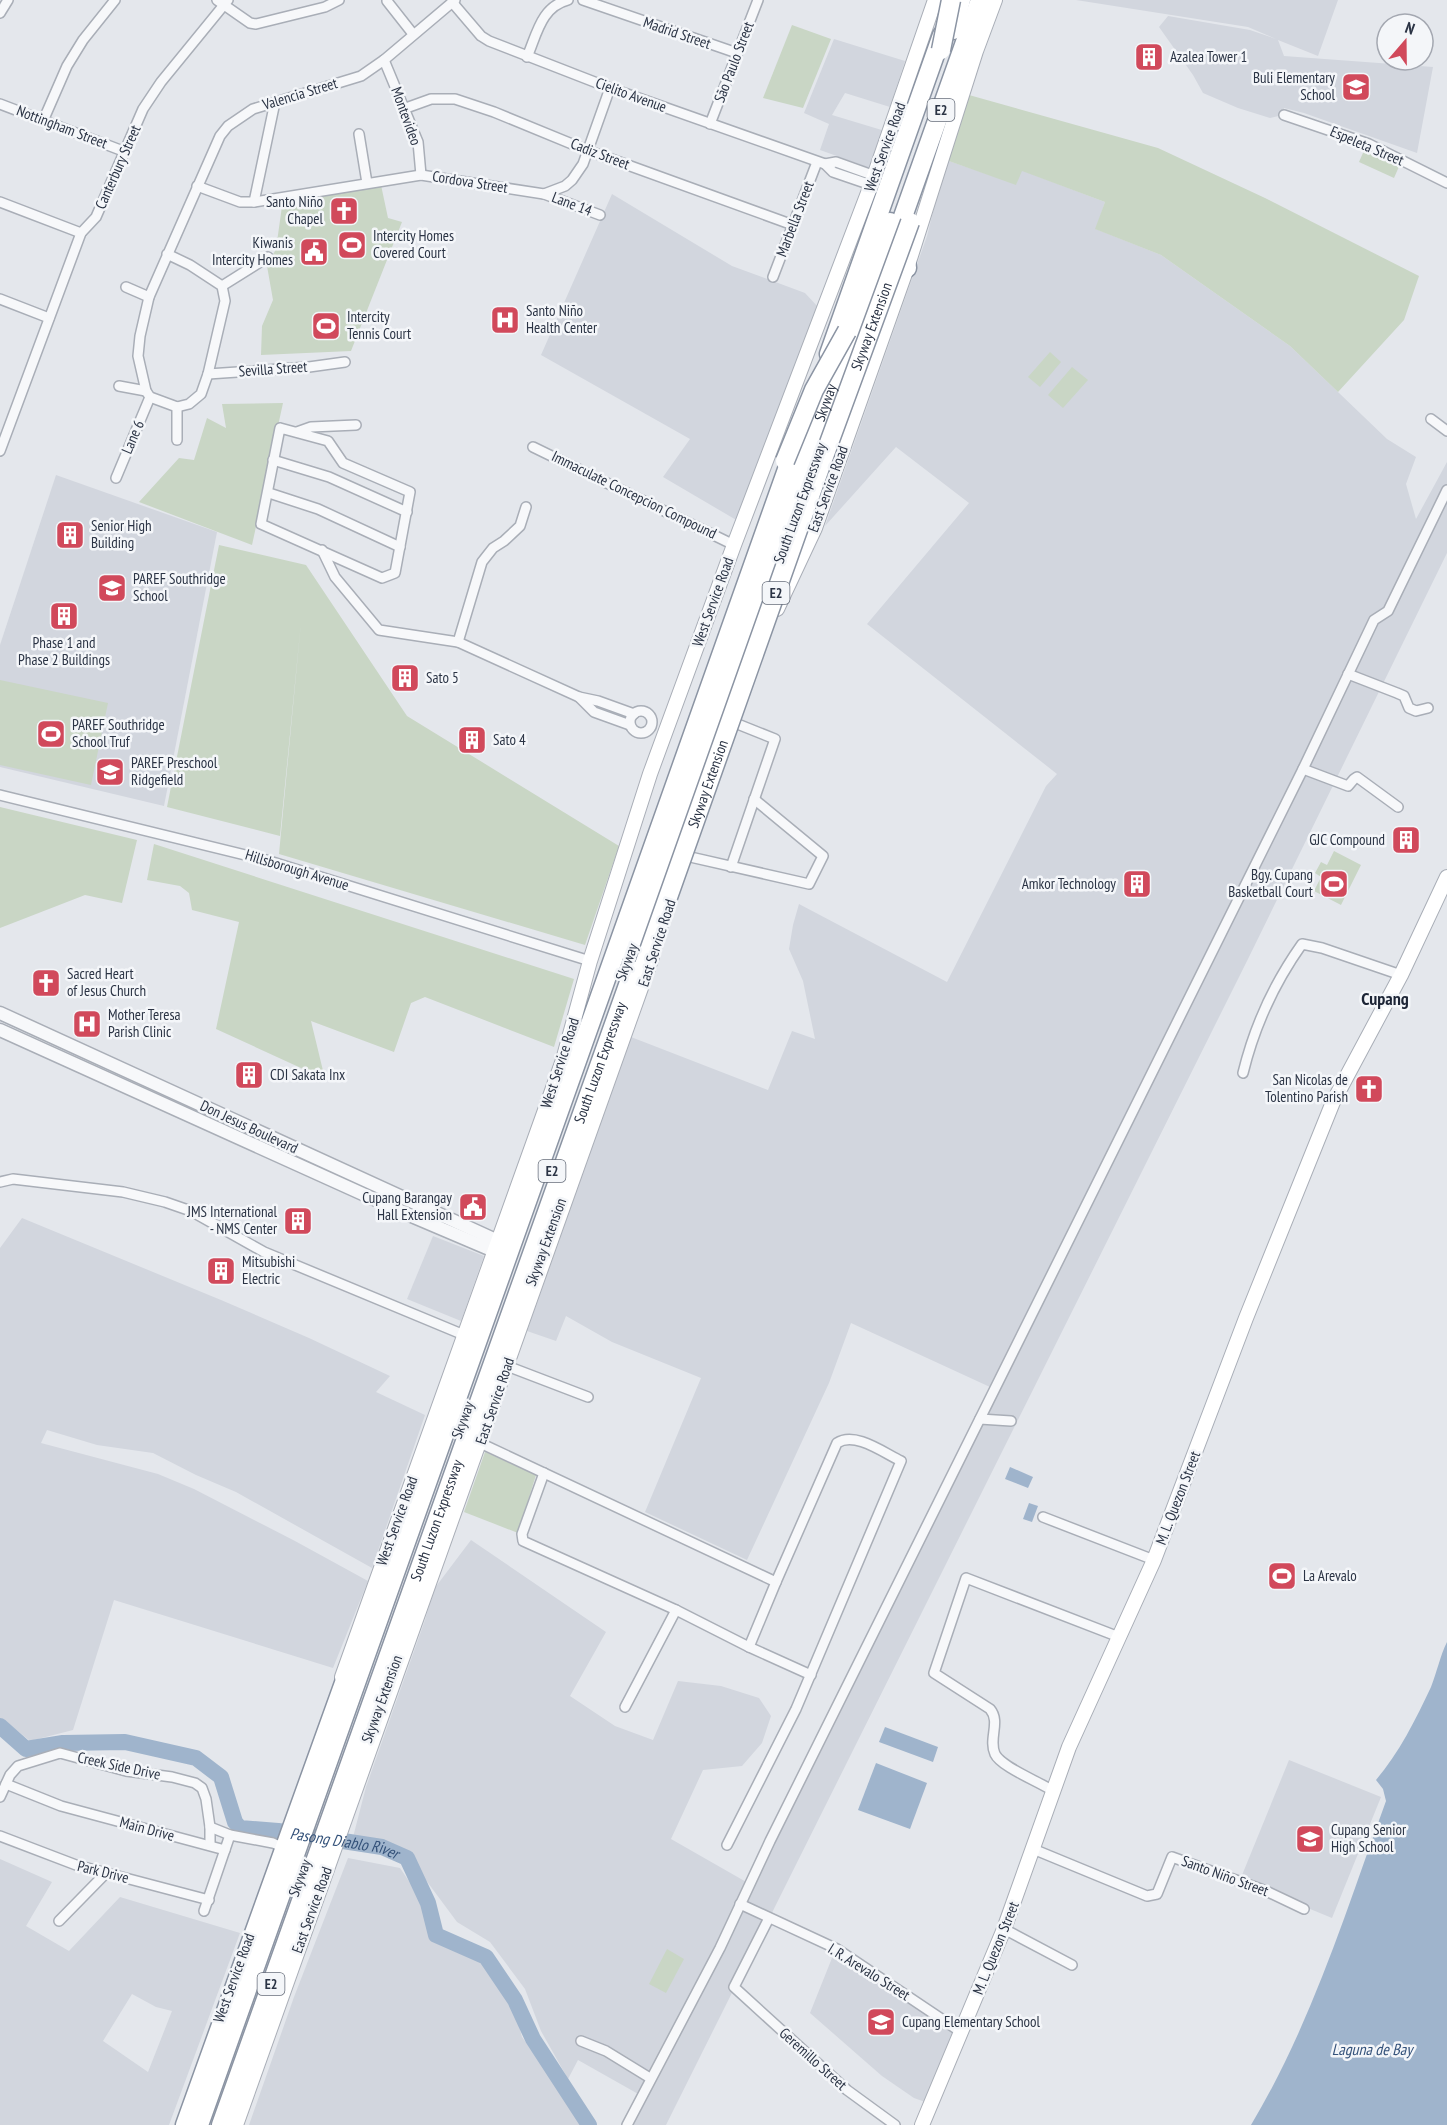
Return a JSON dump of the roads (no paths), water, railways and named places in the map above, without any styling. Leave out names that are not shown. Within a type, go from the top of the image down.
[{"type":"highway","name":"Skyway","points":[[202,2125],[763,558],[847,332],[941,50],[953,0]]},
{"type":"highway","name":"South Luzon Expressway","points":[[202,2125],[292,1836],[953,0]]},
{"type":"highway","name":"Skyway","points":[[211,2125],[775,549],[892,217],[948,51],[961,0]]},
{"type":"highway","name":"South Luzon Expressway","points":[[221,2125],[330,1839],[906,221],[980,0]]},
{"type":"highway","name":"E2","points":[[906,221],[968,60],[986,0]]},
{"type":"highway","name":"Skyway Extension","points":[[230,2125],[906,221]]},
{"type":"highway","points":[[906,221],[908,268]]},
{"type":"highway","name":"Skyway Extension","points":[[183,2125],[599,973],[648,825],[762,511],[786,461],[814,390],[847,332]]},
{"type":"main road","name":"West Service Road","points":[[183,2125],[292,1836],[464,1335],[562,1060],[620,864],[666,731],[734,545],[873,181],[935,0]]},
{"type":"main road","name":"East Service Road","points":[[236,2125],[330,1839],[480,1443],[760,651],[814,528],[908,268],[976,51],[995,0]]},
{"type":"main road","name":"M. L. Quezon Street","points":[[922,2125],[1004,1929],[1070,1747],[1154,1560],[1246,1318],[1333,1102],[1401,975],[1447,877]]},
{"type":"street","points":[[0,13],[8,0]]},
{"type":"street","points":[[43,121],[67,66],[83,40],[115,0]]},
{"type":"street","points":[[223,2],[256,24],[325,7],[339,0]]},
{"type":"street","points":[[527,57],[546,12],[559,2],[568,0]]},
{"type":"street","name":"Madrid Street","points":[[584,0],[737,53]]},
{"type":"street","name":"São Paulo Street","points":[[710,124],[758,0]]},
{"type":"street","points":[[387,1],[413,34]]},
{"type":"street","name":"Canterbury Street","points":[[0,451],[81,233],[96,217],[143,109],[223,2]]},
{"type":"street","name":"Cielito Avenue","points":[[449,2],[481,36],[489,41],[610,88],[821,163],[836,162],[852,173],[873,181]]},
{"type":"street","name":"Valencia Street","points":[[148,394],[138,357],[140,336],[149,297],[220,136],[228,126],[252,109],[361,76],[384,60],[449,2]]},
{"type":"street","name":"Montevideo","points":[[384,60],[406,108],[418,142],[421,175]]},
{"type":"street","points":[[544,194],[565,186],[583,164],[610,88]]},
{"type":"street","name":"Cadiz Street","points":[[406,108],[431,99],[455,99],[494,112],[589,151],[793,225]]},
{"type":"street","points":[[254,202],[275,102]]},
{"type":"street","name":"Nottingham Street","points":[[0,104],[123,151]]},
{"type":"street","name":"Espeleta Street","points":[[1284,115],[1369,144],[1447,183]]},
{"type":"street","points":[[358,134],[367,183]]},
{"type":"street","name":"Marbella Street","points":[[773,277],[821,163]]},
{"type":"street","name":"Cordova Street","points":[[197,186],[240,202],[254,202],[421,175],[544,194]]},
{"type":"street","name":"Lane 14","points":[[544,194],[600,215]]},
{"type":"street","points":[[0,202],[81,233]]},
{"type":"street","points":[[119,386],[148,394],[177,407],[189,404],[201,394],[225,301],[222,286],[206,274],[167,254]]},
{"type":"street","points":[[222,286],[268,257]]},
{"type":"street","points":[[126,287],[149,297]]},
{"type":"street","points":[[0,299],[49,318]]},
{"type":"street","name":"Sevilla Street","points":[[208,374],[342,363]]},
{"type":"street","name":"Lane 6","points":[[116,478],[148,394]]},
{"type":"street","points":[[177,407],[177,440]]},
{"type":"street","points":[[1431,419],[1447,430]]},
{"type":"street","points":[[297,432],[311,427],[356,425]]},
{"type":"street","points":[[328,441],[331,426]]},
{"type":"street","points":[[280,428],[297,432],[328,441],[342,463],[410,492],[395,573],[382,578],[261,524],[269,493],[280,428]]},
{"type":"street","name":"Immaculate Concepcion Compound","points":[[533,447],[734,545]]},
{"type":"street","points":[[273,460],[329,477],[406,512]]},
{"type":"street","points":[[627,2125],[709,1968],[1303,769],[1374,620],[1388,611],[1447,490]]},
{"type":"street","points":[[269,493],[318,509],[400,547]]},
{"type":"street","points":[[458,642],[482,562],[493,548],[520,526],[526,507]]},
{"type":"street","points":[[322,550],[335,576],[379,630],[458,642],[579,696],[634,714],[643,712],[652,720],[651,726],[647,732],[634,731],[628,724],[594,712],[579,696]]},
{"type":"street","points":[[335,576],[350,565]]},
{"type":"street","points":[[1348,674],[1404,696],[1409,708],[1416,711],[1428,708]]},
{"type":"street","points":[[628,724],[634,714]]},
{"type":"street","points":[[731,867],[774,739],[735,723]]},
{"type":"street","points":[[651,726],[666,731]]},
{"type":"street","points":[[1303,769],[1348,786],[1358,777],[1398,807]]},
{"type":"street","name":"Hillsborough Avenue","points":[[0,795],[266,860],[590,961]]},
{"type":"street","points":[[686,856],[809,884],[823,856],[754,799]]},
{"type":"street","points":[[1243,1073],[1250,1046],[1287,966],[1302,944],[1322,948],[1401,975]]},
{"type":"street","name":"Don Jesus Boulevard","points":[[0,1013],[318,1158],[496,1246]]},
{"type":"street","name":"Don Jesus Boulevard","points":[[0,1030],[312,1171],[496,1246]]},
{"type":"street","points":[[312,1171],[318,1158]]},
{"type":"street","points":[[0,1182],[13,1179],[123,1192],[165,1202],[191,1211],[264,1252],[464,1335]]},
{"type":"street","points":[[507,1366],[588,1398]]},
{"type":"street","points":[[980,1419],[1011,1421]]},
{"type":"street","points":[[727,1845],[784,1736],[902,1461],[856,1439],[842,1440],[837,1443],[749,1647]]},
{"type":"street","points":[[480,1443],[776,1582]]},
{"type":"street","points":[[544,1473],[522,1534],[523,1541],[676,1610],[811,1675]]},
{"type":"street","points":[[1043,1517],[1154,1560]]},
{"type":"street","points":[[1053,1791],[999,1761],[993,1745],[995,1718],[993,1713],[934,1673],[966,1578],[1119,1636]]},
{"type":"street","points":[[625,1707],[676,1610]]},
{"type":"street","name":"Creek Side Drive","points":[[0,1797],[18,1766],[60,1753],[126,1771],[195,1783],[202,1788],[206,1799],[210,1845]]},
{"type":"street","name":"Main Drive","points":[[6,1784],[61,1806],[225,1850]]},
{"type":"street","points":[[210,1827],[230,1835],[292,1836]]},
{"type":"street","points":[[204,1911],[230,1835]]},
{"type":"street","name":"Park Drive","points":[[0,1836],[58,1860],[209,1900]]},
{"type":"street","name":"Santo Niño Street","points":[[1033,1849],[1147,1896],[1157,1894],[1172,1857],[1266,1891],[1304,1909]]},
{"type":"street","points":[[59,1921],[107,1872]]},
{"type":"street","name":"I. R. Arevalo Street","points":[[740,1904],[837,1949],[962,2032]]},
{"type":"street","name":"Geremillo Street","points":[[769,1918],[734,1987],[847,2090],[896,2125]]},
{"type":"street","points":[[1004,1929],[1072,1965]]},
{"type":"street","points":[[581,2041],[606,2051],[650,2078]]},
{"type":"water","points":[[1010,1467],[1033,1477],[1028,1488],[1005,1479]]},
{"type":"water","points":[[1029,1503],[1038,1506],[1032,1522],[1023,1519]]},
{"type":"water","name":"La Arevalo","points":[[1281,1566],[1291,1570],[1283,1586],[1274,1581]]},
{"type":"water","name":"Laguna de Bay","points":[[1447,1642],[1447,2125],[1251,2125],[1292,2048],[1342,1925],[1386,1801],[1383,1789],[1376,1780],[1400,1747],[1413,1723],[1431,1687]]},
{"type":"water","points":[[885,1727],[938,1747],[933,1762],[879,1742]]},
{"type":"water","points":[[876,1763],[927,1783],[910,1829],[858,1810]]},
{"type":"waterway","name":"Pasong Diablo River","points":[[0,1726],[26,1749],[63,1743],[125,1742],[196,1758],[221,1777],[235,1822],[240,1828],[278,1831],[382,1847],[407,1858],[428,1903],[436,1935],[486,1957],[515,2000],[533,2039],[589,2125]]},
{"type":"place","name":"Azalea Tower 1","points":[[1149,57]]},
{"type":"place","name":"Buli Elementary School","points":[[1356,87]]},
{"type":"place","name":"Santo Niño Chapel","points":[[344,211]]},
{"type":"place","name":"Intercity Homes Covered Court","points":[[352,245]]},
{"type":"place","name":"Kiwanis Intercity Homes","points":[[314,252]]},
{"type":"place","name":"Santo Niño Health Center","points":[[505,320]]},
{"type":"place","name":"Intercity Tennis Court","points":[[326,326]]},
{"type":"place","name":"Senior High Building","points":[[70,535]]},
{"type":"place","name":"PAREF Southridge School","points":[[112,588]]},
{"type":"place","name":"Phase 1 and Phase 2 Buildings","points":[[64,616]]},
{"type":"place","name":"Sato 5","points":[[405,678]]},
{"type":"place","name":"PAREF Southridge School Truf","points":[[51,734]]},
{"type":"place","name":"Sato 4","points":[[472,740]]},
{"type":"place","name":"PAREF Preschool Ridgefield","points":[[110,772]]},
{"type":"place","name":"GJC Compound","points":[[1406,840]]},
{"type":"place","name":"Amkor Technology","points":[[1137,884]]},
{"type":"place","name":"Bgy. Cupang Basketball Court","points":[[1334,884]]},
{"type":"place","name":"Sacred Heart of Jesus Church","points":[[46,983]]},
{"type":"place","name":"Mother Teresa Parish Clinic","points":[[87,1024]]},
{"type":"place","name":"CDI Sakata Inx","points":[[249,1075]]},
{"type":"place","name":"San Nicolas de Tolentino Parish","points":[[1369,1089]]},
{"type":"place","name":"Cupang Barangay Hall Extension","points":[[473,1207]]},
{"type":"place","name":"JMS International - NMS Center","points":[[298,1221]]},
{"type":"place","name":"Mitsubishi Electric","points":[[221,1271]]},
{"type":"place","name":"La Arevalo","points":[[1282,1576]]},
{"type":"place","name":"Cupang Senior High School","points":[[1310,1839]]},
{"type":"place","name":"Cupang Elementary School","points":[[881,2022]]},
{"type":"district","name":"Cupang","points":[[1385,999]]}]
